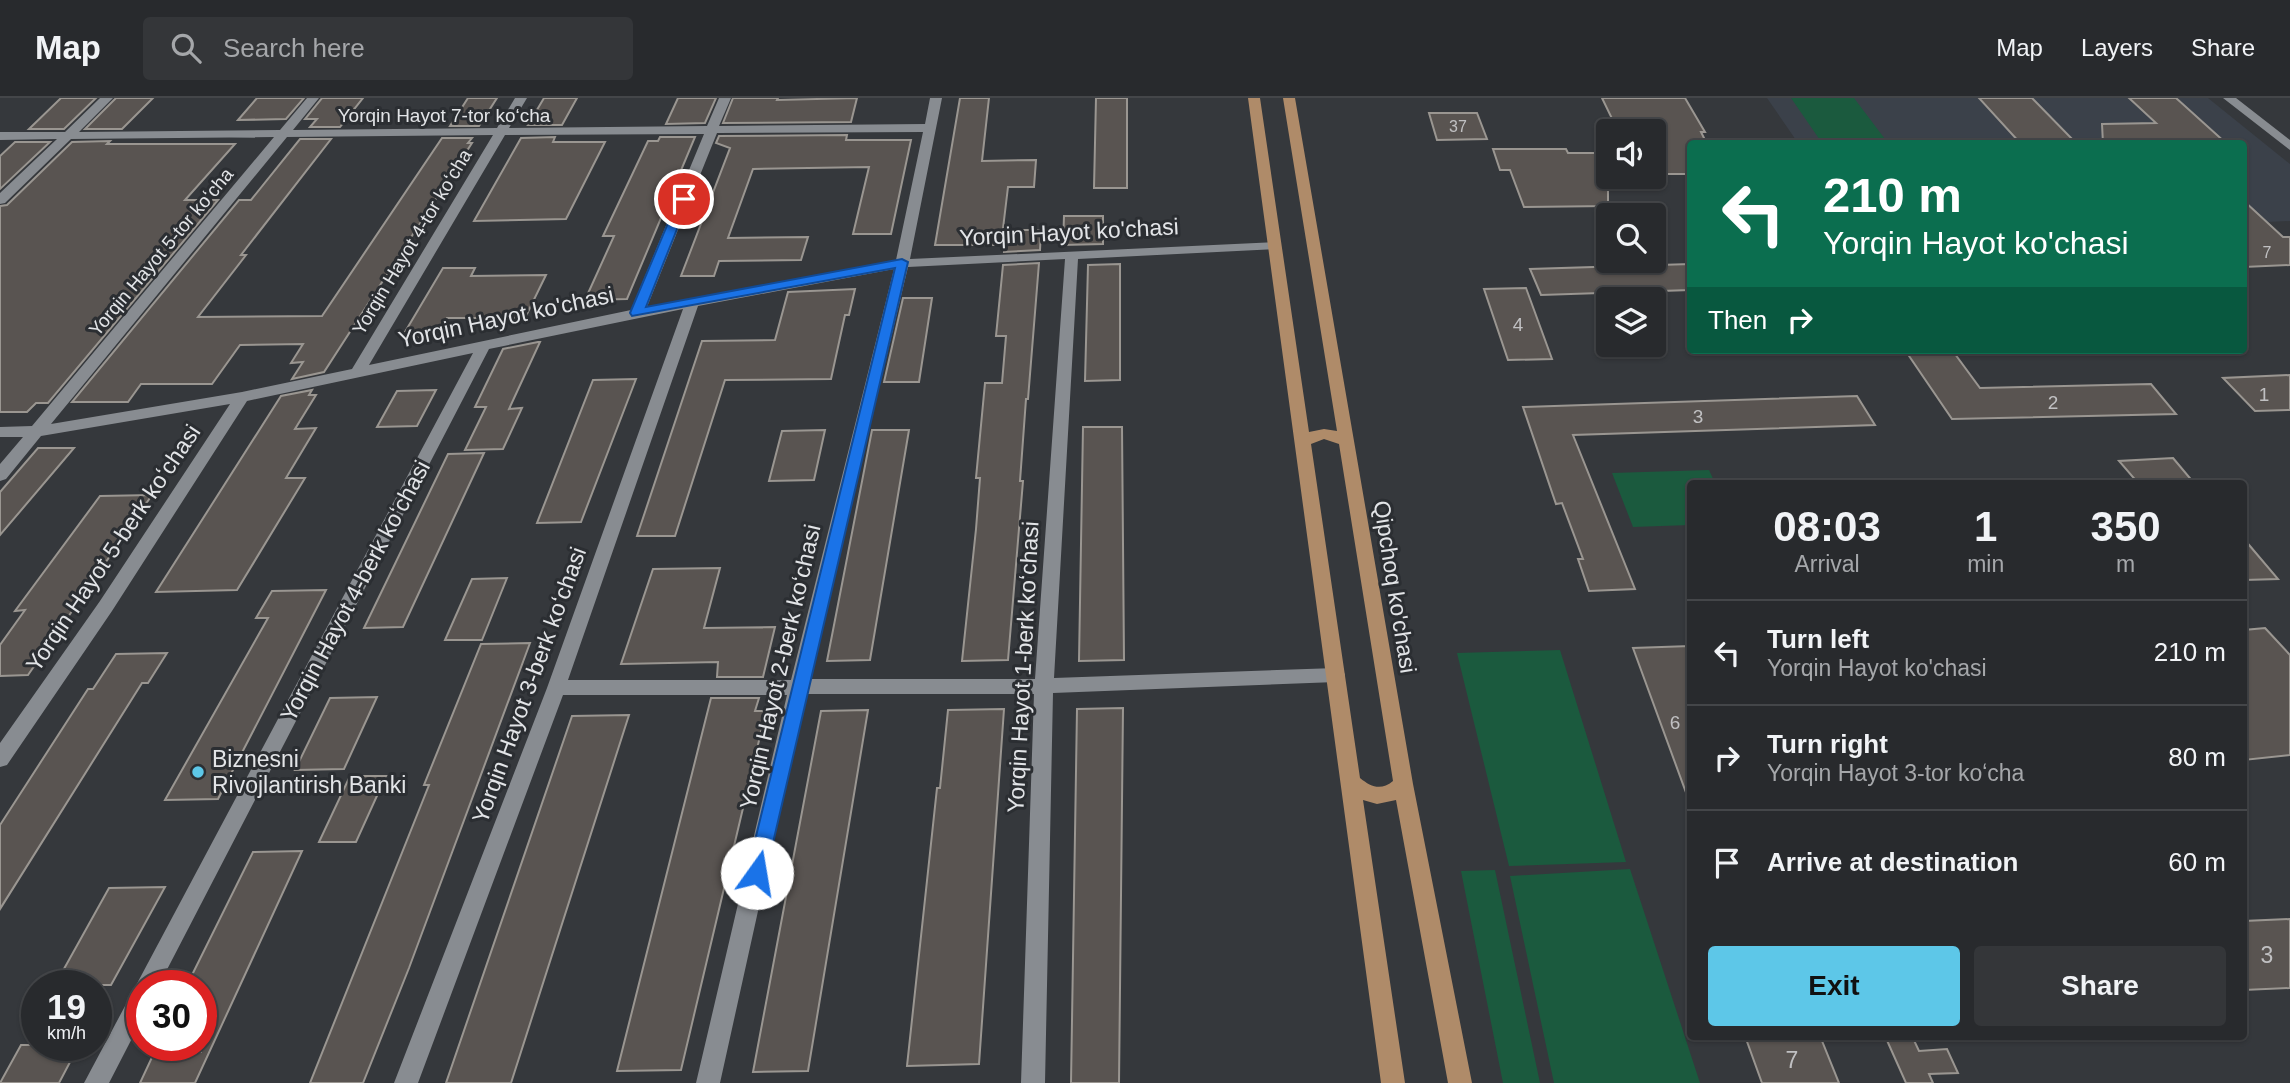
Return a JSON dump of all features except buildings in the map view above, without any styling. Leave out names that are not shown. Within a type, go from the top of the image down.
[{"type":"main road","points":[[1254,98],[1393,1083]]},
{"type":"main road","name":"Qipchoq ko'chasi","points":[[1289,98],[1403,784],[1460,1083]]},
{"type":"main road","points":[[1303,442],[1311,435],[1321,433],[1346,441]]},
{"type":"main road","points":[[1351,783],[1364,793],[1377,797],[1391,794],[1403,784]]},
{"type":"street","points":[[0,200],[107,98]]},
{"type":"street","name":"Yorqin Hayot 5-tor koʻcha","points":[[0,475],[313,98]]},
{"type":"street","name":"Yorqin Hayot 4-tor koʻcha","points":[[358,371],[521,98]]},
{"type":"street","points":[[637,313],[725,98]]},
{"type":"street","name":"Yorqin Hayot 2-berk koʻchasi","points":[[708,1083],[799,688],[902,262],[936,98]]},
{"type":"street","points":[[2229,98],[2290,146]]},
{"type":"street","name":"Yorqin Hayot 7-tor koʻcha","points":[[0,136],[930,128]]},
{"type":"street","name":"Yorqin Hayot ko'chasi","points":[[0,432],[38,431],[242,397],[637,313],[902,262],[1275,245]]},
{"type":"street","name":"Yorqin Hayot 1-berk koʻchasi","points":[[1033,1083],[1044,686],[1072,254]]},
{"type":"street","name":"Yorqin Hayot 3-berk koʻchasi","points":[[406,1083],[555,688],[692,302]]},
{"type":"street","name":"Yorqin Hayot 4-berk koʻchasi","points":[[156,970],[484,345]]},
{"type":"street","name":"Yorqin Hayot 5-berk koʻchasi","points":[[0,760],[113,595],[242,397]]},
{"type":"street","points":[[555,688],[1044,686],[1336,676]]},
{"type":"street","points":[[96,1083],[126,1026]]},
{"type":"shaded area","points":[[1767,98],[2208,98],[2290,164],[2290,221],[2247,223],[2247,140],[1796,140]]},
{"type":"green space","points":[[1791,98],[1854,98],[1886,140],[1820,140]]},
{"type":"green space","points":[[1709,470],[1714,480],[1687,480],[1687,525],[1633,527],[1612,473]]},
{"type":"green space","points":[[1560,650],[1626,862],[1509,866],[1457,653]]},
{"type":"green space","points":[[1630,869],[1700,1083],[1554,1083],[1510,876]]},
{"type":"green space","points":[[1495,870],[1540,1083],[1503,1083],[1461,871]]},
{"type":"place","name":"Biznesni Rivojlantirish Banki","points":[[198,772]]},
{"type":"route","points":[[684,199],[637,313],[902,262],[757,873]]}]
